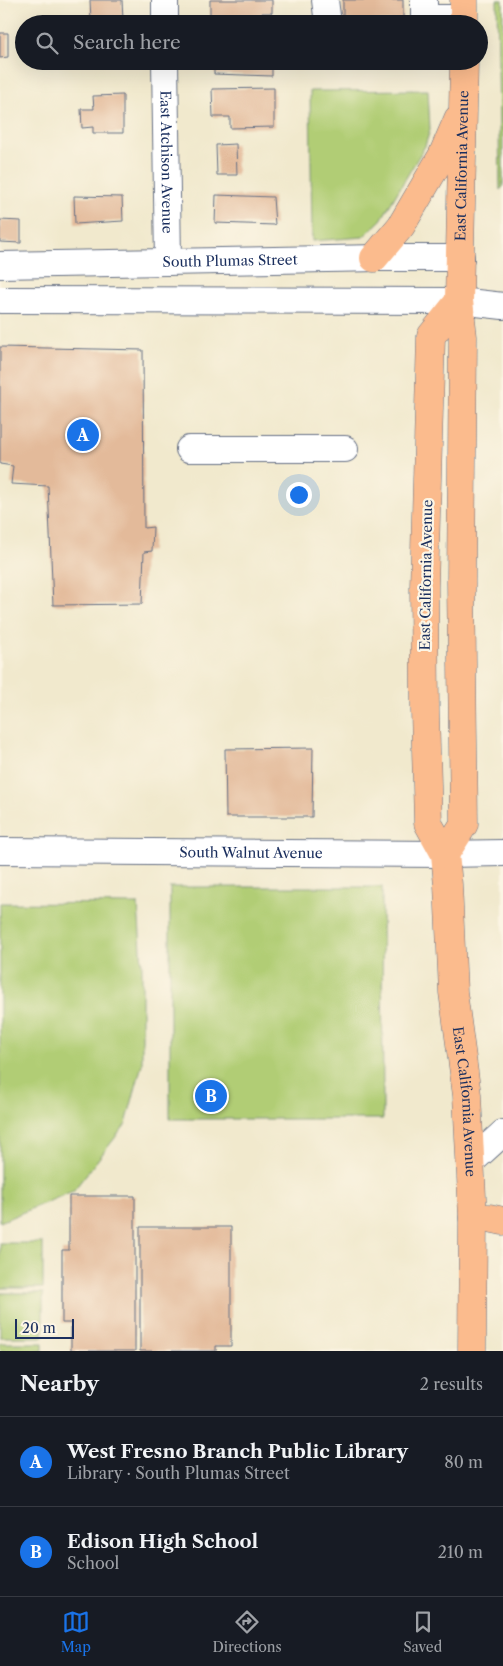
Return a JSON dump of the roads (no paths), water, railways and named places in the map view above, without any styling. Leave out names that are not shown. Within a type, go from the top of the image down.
[{"type":"main road","name":"East California Avenue","points":[[445,854],[464,824],[461,582],[463,337],[459,301],[464,70]]},
{"type":"main road","points":[[374,258],[401,226],[442,156],[463,108]]},
{"type":"main road","name":"East California Avenue","points":[[459,301],[431,336],[424,578],[425,711],[428,823],[445,854],[453,992],[467,1095],[473,1218],[472,1351]]},
{"type":"main road","points":[[473,1218],[489,1218],[503,1221]]},
{"type":"street","points":[[165,0],[165,15]]},
{"type":"street","points":[[325,0],[327,15]]},
{"type":"street","points":[[419,14],[464,14]]},
{"type":"street","name":"East Atchison Avenue","points":[[165,70],[168,262]]},
{"type":"street","name":"South Plumas Street","points":[[0,265],[461,258]]},
{"type":"street","points":[[0,300],[459,301],[503,306]]},
{"type":"street","points":[[189,449],[344,449]]},
{"type":"street","name":"South Walnut Avenue","points":[[0,852],[503,853]]},
{"type":"street","points":[[471,1162],[503,1133]]},
{"type":"place","name":"West Fresno Branch Public Library","points":[[83,435]]},
{"type":"place","name":"Edison High School","points":[[211,1096]]}]
